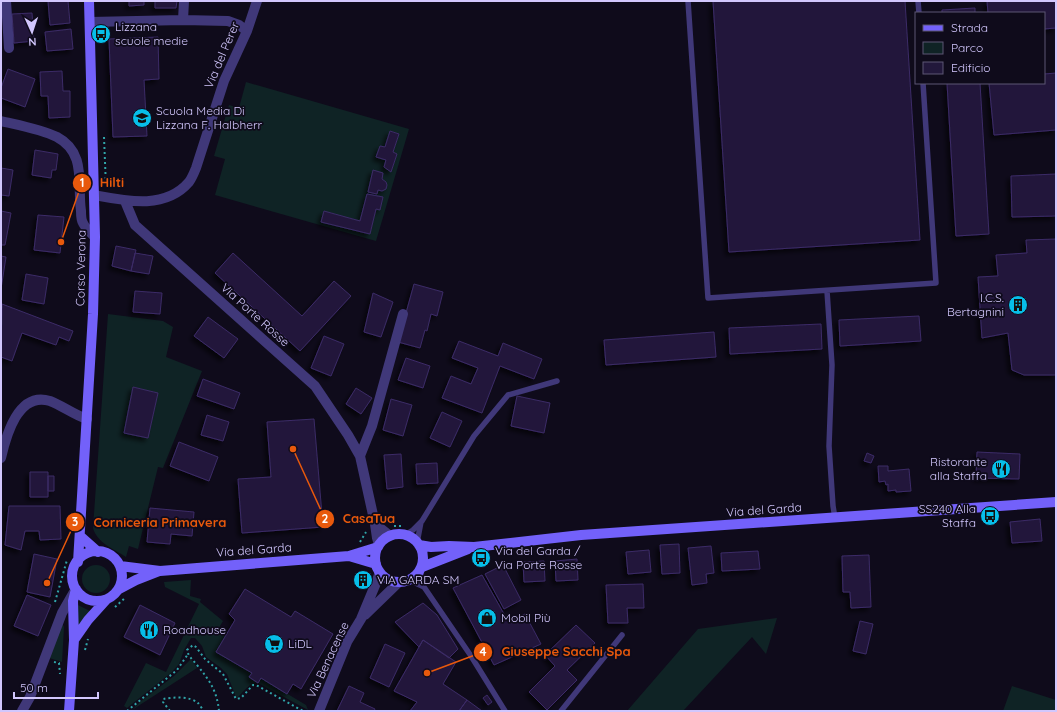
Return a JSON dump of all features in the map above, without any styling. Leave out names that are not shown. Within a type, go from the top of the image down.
[{"type":"street","points":[[6,1],[9,48]]},
{"type":"street","name":"Corso Verona","points":[[78,562],[93,314],[95,237],[90,1]]},
{"type":"street","points":[[184,1],[184,20]]},
{"type":"street","name":"Via del Perer","points":[[94,195],[125,201],[158,200],[172,195],[182,189],[190,181],[196,168],[224,81],[247,31],[257,1]]},
{"type":"street","points":[[90,22],[184,20],[228,21],[239,25],[247,31]]},
{"type":"street","points":[[1,121],[56,137],[65,142],[70,148],[74,154],[80,172],[80,206],[83,224],[95,237]]},
{"type":"street","name":"Via Porte Rosse","points":[[125,201],[135,225],[315,386],[348,435],[360,456],[375,524],[376,538],[379,546]]},
{"type":"street","points":[[360,456],[372,426],[403,314]]},
{"type":"street","points":[[1,458],[5,438],[19,411],[28,403],[40,400],[50,401],[77,416],[87,419]]},
{"type":"street","name":"Via del Garda","points":[[418,544],[431,547],[474,547],[581,535],[1056,502]]},
{"type":"street","points":[[375,524],[390,536]]},
{"type":"street","points":[[397,534],[412,538],[418,544],[423,553],[421,568],[361,619],[376,583],[378,568],[376,556],[379,546],[390,536],[397,534]]},
{"type":"street","points":[[80,536],[98,552]]},
{"type":"street","name":"Via del Garda","points":[[120,566],[160,571],[349,556],[379,546]]},
{"type":"street","name":"Via del Garda","points":[[421,568],[474,547]]},
{"type":"street","points":[[74,640],[88,620],[106,600],[112,597],[119,589],[122,580],[120,566],[111,556],[98,552],[83,556],[74,568],[73,582],[76,589],[86,598],[92,600],[106,600]]},
{"type":"street","name":"Via del Garda","points":[[349,556],[378,568]]},
{"type":"street","points":[[378,568],[388,579],[404,581]]},
{"type":"street","name":"Via del Garda","points":[[119,589],[136,580],[160,571]]},
{"type":"street","points":[[69,711],[74,640],[73,601],[76,589]]},
{"type":"street","points":[[22,711],[30,697],[62,613],[76,589]]},
{"type":"street","name":"Via Benacense","points":[[319,711],[348,642],[361,619]]},
{"type":"lane","points":[[688,1],[708,298],[936,283],[923,84]]},
{"type":"lane","points":[[918,1],[919,12]]},
{"type":"lane","points":[[827,291],[832,365],[829,446],[835,518]]},
{"type":"lane","points":[[405,535],[413,530],[422,521],[474,436],[508,395],[557,381]]},
{"type":"lane","points":[[418,544],[422,521]]},
{"type":"lane","points":[[421,568],[421,579],[424,587],[458,636],[505,711]]},
{"type":"lane","points":[[404,581],[424,587]]},
{"type":"lane","points":[[561,711],[622,635]]},
{"type":"path","points":[[54,606],[67,557]]},
{"type":"path","points":[[111,610],[126,597]]},
{"type":"path","points":[[85,651],[89,638]]},
{"type":"path","points":[[127,711],[177,670],[188,654],[187,650],[193,645],[205,659],[223,674],[236,699],[241,698],[253,685],[256,685],[303,711]]},
{"type":"path","points":[[188,654],[214,688],[218,700],[219,711]]},
{"type":"path","points":[[170,711],[163,702],[163,699],[169,698],[192,700],[197,702],[204,711]]},
{"type":"green space","points":[[246,82],[409,129],[376,241],[215,195],[225,159],[214,156],[229,105],[239,108]],"holes":[[[390,131],[399,134],[393,152],[397,154],[386,160],[376,157],[380,146],[385,147]],[[383,197],[376,209],[370,234],[322,222],[324,212],[360,221]]]},
{"type":"green space","points":[[108,314],[163,321],[173,327],[166,357],[202,371],[163,468],[158,467],[138,549],[129,546],[126,557],[102,542],[98,538],[93,528]],"holes":[[[133,387],[158,393],[148,438],[124,433]]]},
{"type":"green space","points":[[96,565],[106,569],[110,579],[106,589],[96,593],[86,589],[82,579],[86,569]]},
{"type":"green space","points":[[191,580],[190,596],[201,599],[200,602],[223,621],[217,631],[225,636],[216,652],[252,673],[249,677],[258,683],[250,685],[238,697],[236,697],[227,674],[206,657],[202,646],[195,638],[191,638],[184,650],[179,664],[172,672],[127,708],[124,706],[146,663],[166,672],[199,604],[165,587],[164,582]]},
{"type":"green space","points":[[76,604],[90,611],[77,632]]},
{"type":"green space","points":[[777,618],[766,654],[752,637],[683,711],[627,711],[698,629]]},
{"type":"green space","points":[[62,623],[64,627],[62,662],[49,658]]},
{"type":"green space","points":[[191,659],[197,668],[132,710],[141,701],[174,676]]},
{"type":"green space","points":[[261,678],[306,705],[308,710],[258,683]]},
{"type":"green space","points":[[1012,686],[1056,700],[1056,711],[1003,711]]},
{"type":"building","points":[[48,1],[68,1],[70,23],[50,25]]},
{"type":"building","points":[[129,1],[144,1],[144,5],[129,6]]},
{"type":"building","points":[[155,1],[177,1],[176,8],[155,8]]},
{"type":"building","points":[[713,1],[905,1],[920,240],[729,252]]},
{"type":"building","points":[[987,1],[1056,1],[1056,28],[1045,29],[1045,12],[988,12]]},
{"type":"building","points":[[975,8],[975,12],[942,12],[942,10]]},
{"type":"building","points":[[32,13],[34,41],[14,43],[12,14]]},
{"type":"building","points":[[71,29],[73,49],[47,51],[45,32]]},
{"type":"building","name":"Scuola Media Di Lizzana F. Halbherr","points":[[158,37],[159,79],[144,80],[147,136],[113,137],[109,39]]},
{"type":"building","points":[[8,69],[35,79],[25,107],[1,98],[1,88]]},
{"type":"building","points":[[62,71],[63,91],[70,91],[70,117],[49,118],[48,96],[41,96],[40,72]]},
{"type":"building","points":[[1056,73],[1056,130],[994,135],[989,84],[1045,84],[1045,74]]},
{"type":"building","points":[[947,84],[980,84],[989,234],[956,236]]},
{"type":"building","points":[[390,131],[399,134],[393,152],[397,154],[391,172],[384,167],[386,160],[376,157],[380,146],[385,147]]},
{"type":"building","points":[[35,150],[58,154],[56,170],[52,170],[51,178],[32,175]]},
{"type":"building","points":[[1,168],[13,170],[9,196],[1,195]]},
{"type":"building","points":[[373,170],[383,173],[382,179],[387,185],[386,189],[382,191],[378,190],[377,194],[368,192]]},
{"type":"building","points":[[1056,174],[1056,216],[1012,217],[1011,176]]},
{"type":"building","points":[[367,194],[383,197],[380,210],[376,209],[370,234],[321,222],[324,211],[360,221]]},
{"type":"building","points":[[1,211],[11,213],[5,245],[1,245]]},
{"type":"building","points":[[38,215],[64,217],[60,253],[34,250]]},
{"type":"building","name":"I.C.S. Bertagnini","points":[[1056,239],[1056,375],[1024,375],[1012,370],[1008,333],[982,338],[978,277],[998,276],[996,255],[1027,253],[1026,240]]},
{"type":"building","points":[[116,246],[136,250],[131,271],[112,266]]},
{"type":"building","points":[[135,253],[153,256],[149,274],[131,271]]},
{"type":"building","points":[[233,253],[302,316],[334,281],[351,296],[300,351],[215,273]]},
{"type":"building","points":[[1,256],[6,257],[1,289]]},
{"type":"building","points":[[26,274],[48,278],[44,304],[22,300]]},
{"type":"building","points":[[414,284],[443,292],[437,316],[431,314],[427,331],[425,330],[420,348],[398,342]]},
{"type":"building","points":[[135,291],[162,293],[160,314],[133,312]]},
{"type":"building","points":[[373,293],[393,302],[381,337],[364,332]]},
{"type":"building","points":[[2,304],[73,331],[69,341],[59,337],[56,345],[22,333],[12,361],[1,357]]},
{"type":"building","points":[[919,316],[921,341],[840,346],[839,320]]},
{"type":"building","points":[[208,317],[238,339],[224,358],[194,336]]},
{"type":"building","points":[[821,324],[822,349],[730,354],[729,328]]},
{"type":"building","points":[[714,332],[716,357],[606,365],[604,340]]},
{"type":"building","points":[[324,336],[344,344],[331,376],[311,368]]},
{"type":"building","points":[[459,341],[498,356],[503,343],[542,359],[534,379],[500,366],[482,413],[442,398],[451,376],[471,384],[478,368],[452,358]]},
{"type":"building","points":[[406,358],[430,366],[423,388],[398,380]]},
{"type":"building","points":[[203,379],[240,393],[234,409],[197,396]]},
{"type":"building","points":[[133,387],[158,393],[148,438],[124,433]]},
{"type":"building","points":[[356,388],[372,398],[361,414],[346,404]]},
{"type":"building","points":[[517,396],[550,403],[544,433],[511,426]]},
{"type":"building","points":[[391,399],[412,405],[403,436],[383,430]]},
{"type":"building","points":[[442,412],[462,421],[450,447],[430,438]]},
{"type":"building","points":[[207,415],[229,422],[223,441],[201,435]]},
{"type":"building","points":[[314,419],[323,527],[242,533],[238,479],[271,477],[267,422]]},
{"type":"building","points":[[179,442],[218,457],[209,481],[170,466]]},
{"type":"building","points":[[977,452],[1020,454],[1019,479],[976,478]]},
{"type":"building","points":[[867,453],[874,456],[871,463],[864,461]]},
{"type":"building","points":[[401,454],[403,487],[387,489],[384,455]]},
{"type":"building","points":[[437,463],[438,483],[417,484],[416,464]]},
{"type":"building","points":[[878,466],[888,466],[888,471],[909,469],[911,491],[888,491],[888,484],[886,485],[885,481],[879,482]]},
{"type":"building","points":[[30,472],[48,472],[48,497],[30,497]]},
{"type":"building","points":[[48,476],[54,476],[54,491],[48,491]]},
{"type":"building","points":[[9,506],[60,506],[61,539],[40,540],[39,531],[25,531],[21,550],[5,545]]},
{"type":"building","points":[[150,508],[194,512],[192,536],[171,534],[170,544],[147,542]]},
{"type":"building","points":[[1040,519],[1042,541],[1012,543],[1010,522]]},
{"type":"building","points":[[679,544],[680,573],[662,574],[660,545]]},
{"type":"building","points":[[711,546],[714,573],[706,574],[707,583],[692,585],[688,548]]},
{"type":"building","points":[[649,550],[651,572],[628,574],[626,552]]},
{"type":"building","points":[[758,551],[760,569],[722,571],[721,553]]},
{"type":"building","points":[[34,554],[57,559],[50,597],[27,592]]},
{"type":"building","points":[[869,555],[871,607],[851,608],[850,592],[843,592],[842,556]]},
{"type":"building","points":[[577,559],[578,580],[556,581],[555,561]]},
{"type":"building","points":[[544,561],[545,581],[524,582],[523,562]]},
{"type":"building","points":[[503,565],[521,600],[504,609],[485,574]]},
{"type":"building","name":"VIA GARDA SM","points":[[363,574],[367,576],[362,585],[359,583]]},
{"type":"building","name":"Mobil Più","points":[[482,575],[508,621],[525,614],[541,644],[494,665],[453,588]]},
{"type":"building","points":[[643,584],[644,608],[627,608],[628,623],[608,623],[606,585]]},
{"type":"building","name":"LiDL","points":[[245,589],[291,617],[295,611],[333,634],[301,689],[293,684],[287,694],[261,678],[258,683],[249,677],[252,673],[216,652],[235,620],[229,614]]},
{"type":"building","points":[[27,595],[51,605],[38,636],[14,626]]},
{"type":"building","points":[[423,603],[437,615],[458,649],[449,658],[423,640],[419,647],[395,622]]},
{"type":"building","name":"Roadhouse","points":[[140,605],[175,623],[160,655],[124,637]]},
{"type":"building","points":[[860,621],[873,624],[866,654],[853,651]]},
{"type":"building","points":[[576,625],[595,643],[567,670],[577,680],[547,710],[529,692],[555,666],[545,655]]},
{"type":"building","points":[[423,640],[456,662],[443,684],[467,700],[459,711],[410,711],[417,702],[394,691]]},
{"type":"building","points":[[385,644],[405,653],[389,687],[370,678]]},
{"type":"building","points":[[349,686],[364,693],[360,702],[375,709],[374,711],[337,711]]},
{"type":"building","points":[[487,695],[492,702],[488,705],[483,698]]},
{"type":"building","points":[[467,700],[482,711],[459,711]]},
{"type":"place","name":"Lizzana scuole medie","points":[[101,34]]},
{"type":"place","name":"Scuola Media Di Lizzana F. Halbherr","points":[[142,118]]},
{"type":"place","name":"Hilti","points":[[61,242]]},
{"type":"place","name":"I.C.S. Bertagnini","points":[[1018,305]]},
{"type":"place","name":"CasaTua","points":[[293,449]]},
{"type":"place","name":"Ristorante alla Staffa","points":[[1001,469]]},
{"type":"place","name":"SS240 Alla Staffa","points":[[990,516]]},
{"type":"place","name":"Via del Garda / Via Porte Rosse","points":[[481,558]]},
{"type":"place","name":"VIA GARDA SM","points":[[363,580]]},
{"type":"place","name":"Corniceria Primavera","points":[[47,583]]},
{"type":"place","name":"Mobil Più","points":[[487,618]]},
{"type":"place","name":"Roadhouse","points":[[149,630]]},
{"type":"place","name":"LiDL","points":[[274,644]]},
{"type":"place","name":"Giuseppe Sacchi Spa","points":[[427,673]]}]
